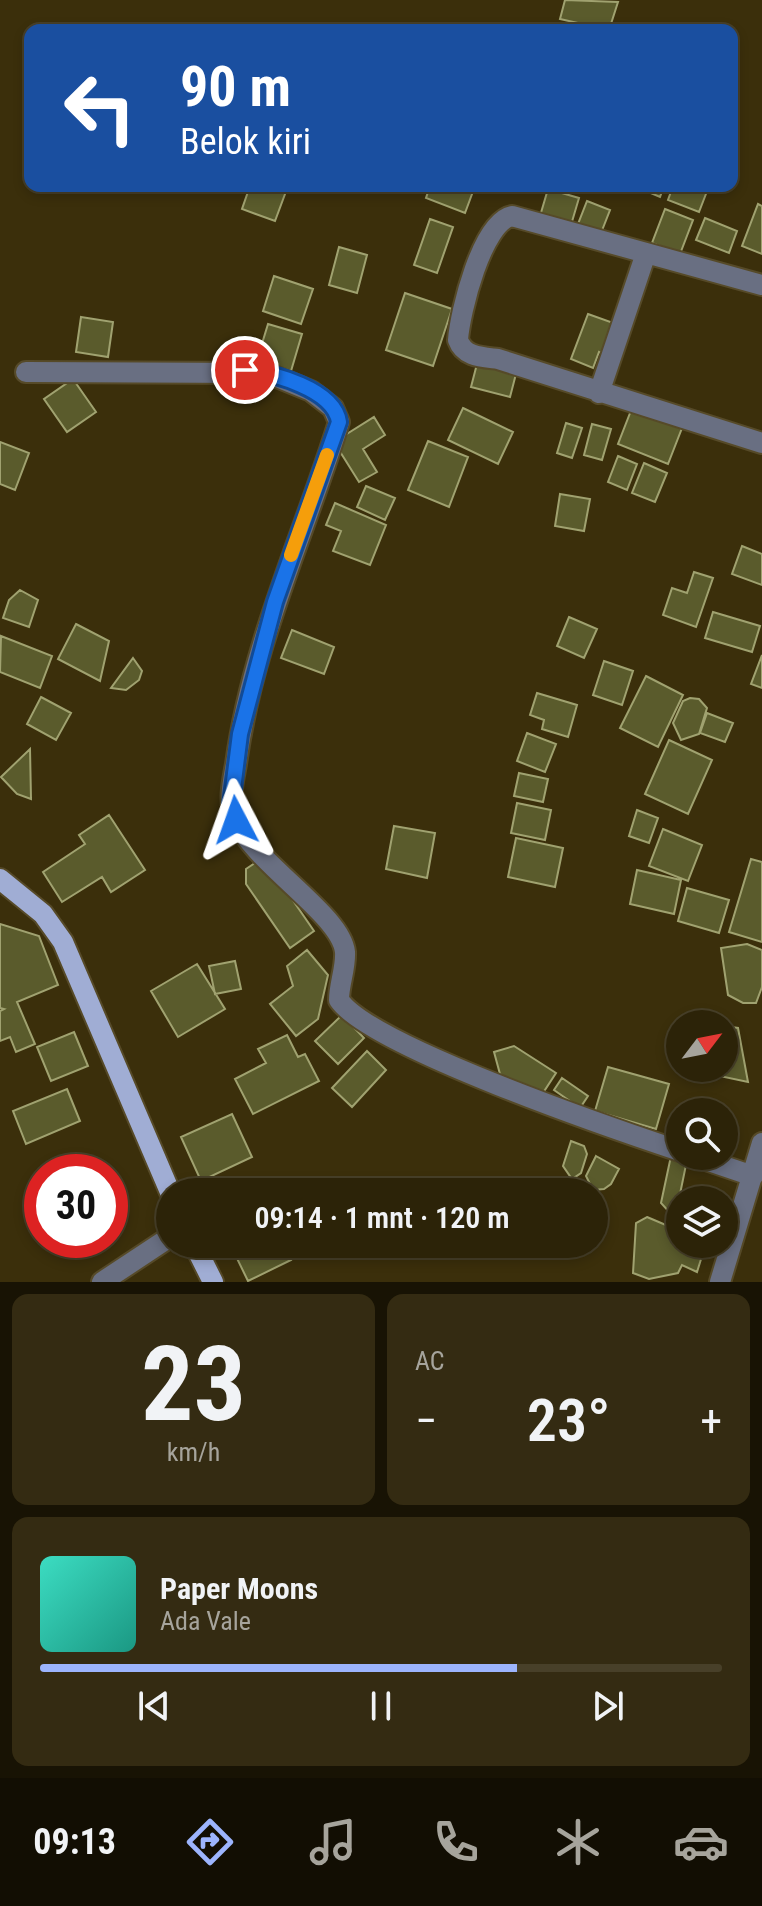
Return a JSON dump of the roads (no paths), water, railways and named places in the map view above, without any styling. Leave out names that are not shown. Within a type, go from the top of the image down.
[{"type":"main road","points":[[0,879],[43,914],[63,942],[164,1178]]},
{"type":"main road","points":[[201,1258],[213,1282]]},
{"type":"street","points":[[762,285],[512,216],[493,229],[482,252],[459,325],[461,347],[473,355],[498,359],[762,443]]},
{"type":"street","points":[[599,393],[646,253]]},
{"type":"street","points":[[26,372],[267,373],[311,391],[333,408],[339,422],[275,602],[240,734],[231,805],[236,820],[271,867],[336,930],[345,951],[339,1000],[354,1016],[407,1044],[561,1109],[666,1146]]},
{"type":"street","points":[[720,1282],[762,1143]]},
{"type":"street","points":[[735,1170],[753,1176]]},
{"type":"street","points":[[102,1282],[156,1246]]}]
